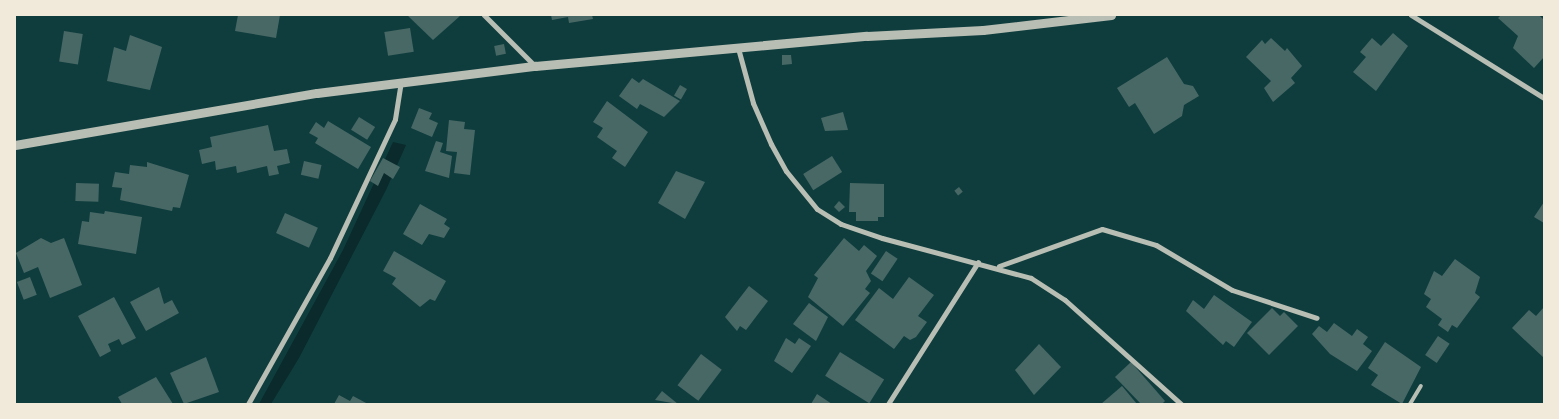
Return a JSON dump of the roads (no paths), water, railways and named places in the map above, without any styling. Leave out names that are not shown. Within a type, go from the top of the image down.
[{"type":"street","points":[[484,15],[535,66]]},
{"type":"street","points":[[15,145],[401,82],[535,66],[1001,28],[1111,15]]},
{"type":"street","points":[[1411,15],[1544,98]]},
{"type":"street","points":[[738,48],[752,103],[772,144],[786,171],[817,209],[841,224],[882,238],[999,266],[1031,278],[1065,300],[1181,404]]},
{"type":"street","points":[[248,404],[330,258],[395,119],[401,82]]},
{"type":"street","points":[[999,266],[1102,229],[1156,245],[1239,293],[1317,318]]},
{"type":"street","points":[[888,404],[978,262]]},
{"type":"lane","points":[[1410,404],[1421,386]]},
{"type":"water","points":[[393,142],[406,145],[386,190],[299,358],[271,404],[259,404],[343,250]]}]
